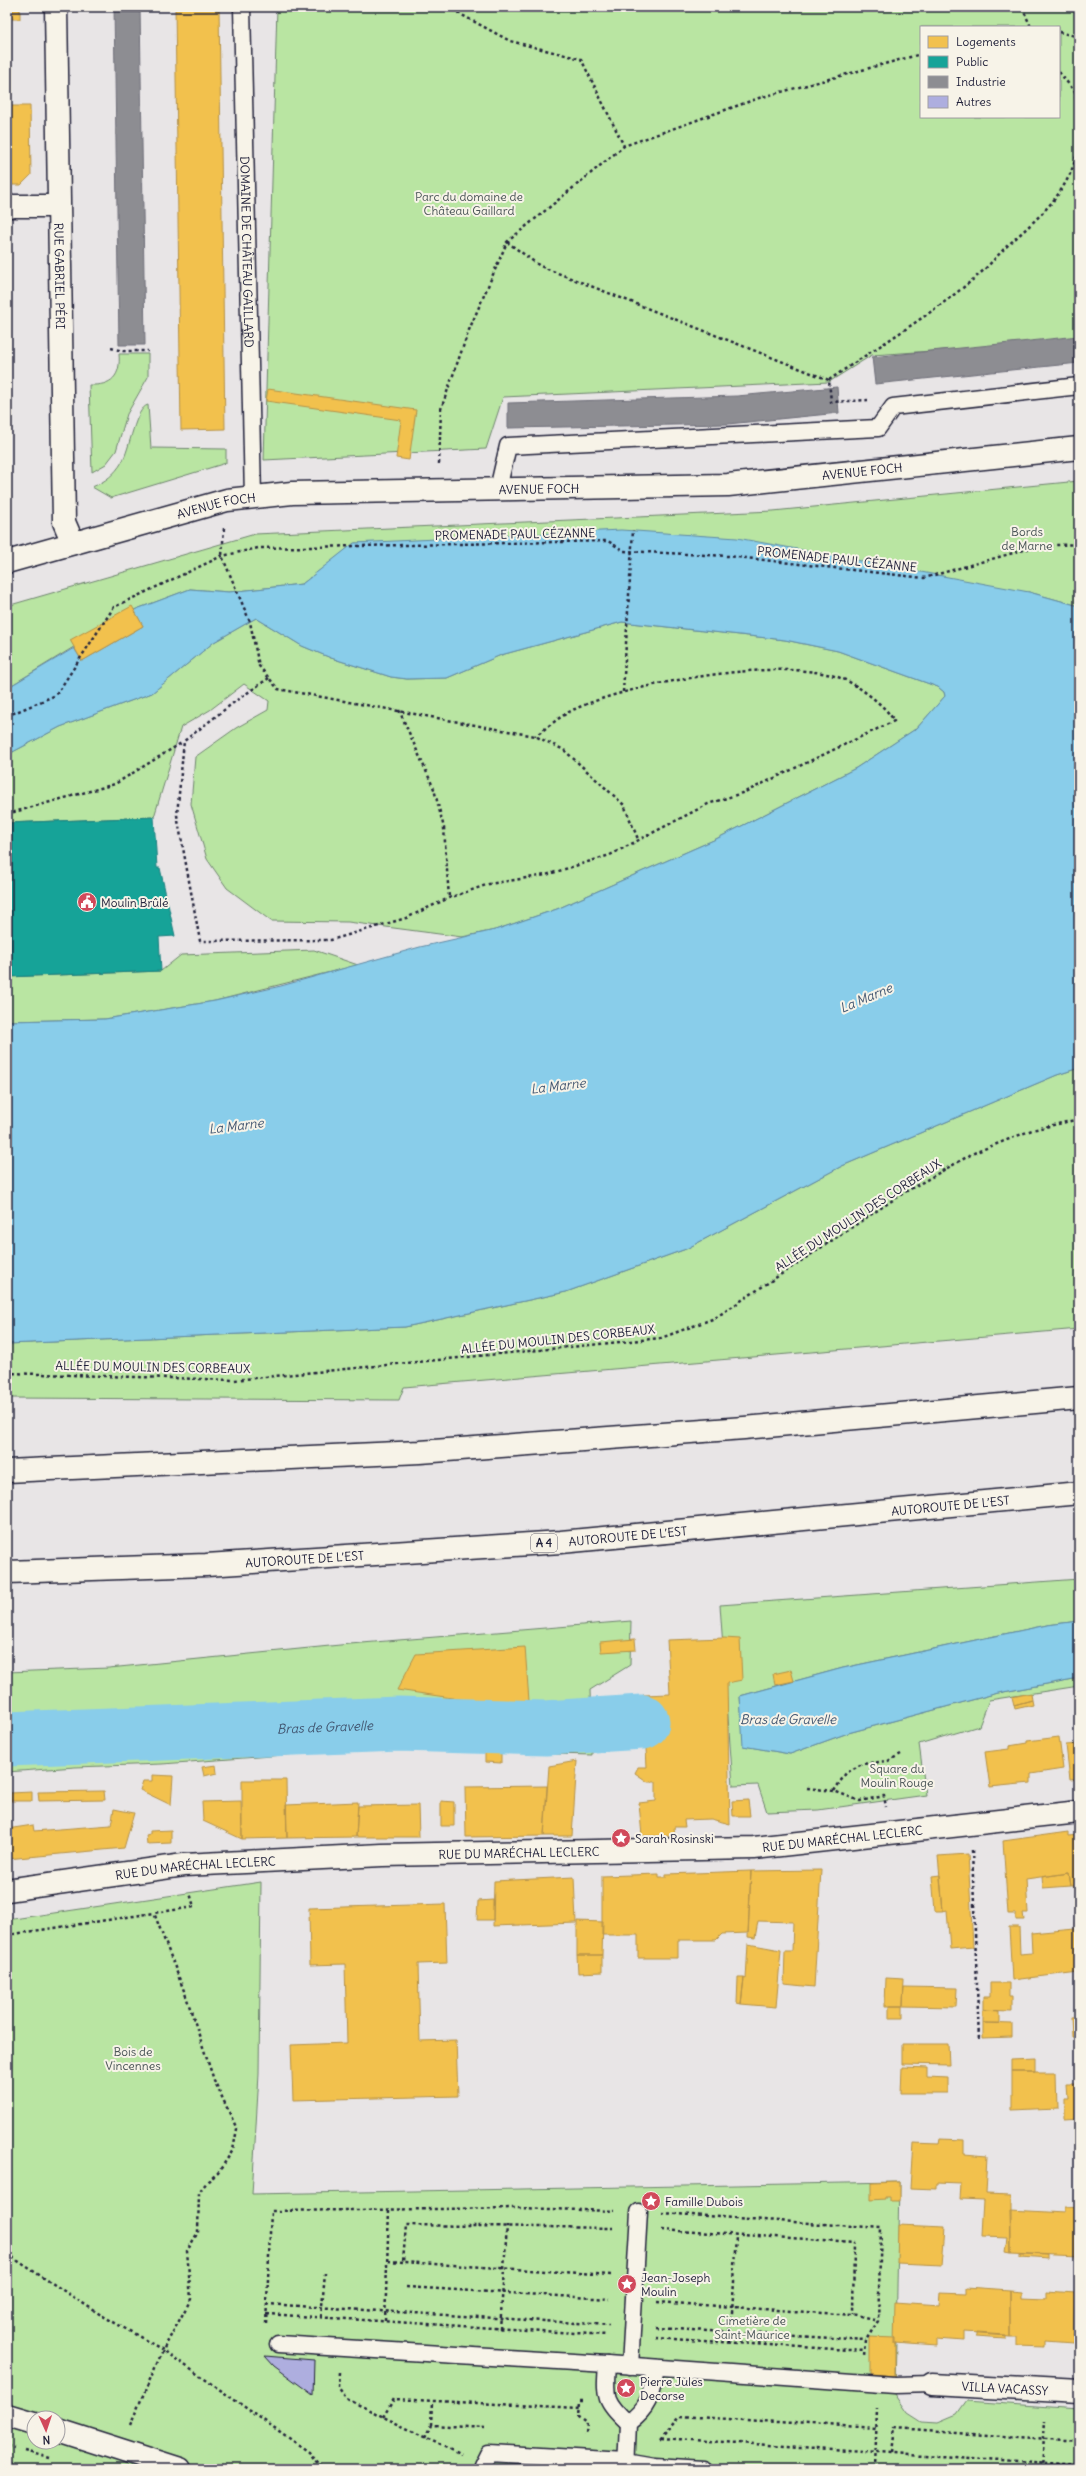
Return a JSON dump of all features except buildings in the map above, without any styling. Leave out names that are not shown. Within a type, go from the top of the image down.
[{"type":"main road","name":"RUE GABRIEL PÉRI","points":[[56,7],[64,522],[73,544]]},
{"type":"main road","points":[[7,206],[58,206]]},
{"type":"main road","name":"AVENUE FOCH","points":[[7,562],[227,500],[253,497],[292,493],[728,484],[1079,448]]},
{"type":"main road","points":[[7,1471],[420,1452],[744,1428],[1079,1398]]},
{"type":"main road","name":"AUTOROUTE DE L’EST","points":[[7,1572],[206,1565],[561,1542],[1079,1493]]},
{"type":"main road","name":"RUE DU MARÉCHAL LECLERC","points":[[7,1890],[184,1865],[382,1855],[754,1848],[1079,1812]]},
{"type":"main road","name":"VILLA VACASSY","points":[[932,2384],[1079,2387]]},
{"type":"main road","points":[[7,2415],[26,2421]]},
{"type":"main road","points":[[66,2433],[180,2469]]},
{"type":"lane","name":"DOMAINE DE CHÂTEAU GAILLARD","points":[[242,7],[253,497]]},
{"type":"lane","points":[[498,489],[508,446],[878,428],[893,407],[1079,386]]},
{"type":"lane","points":[[630,2366],[639,2212]]},
{"type":"lane","points":[[278,2344],[607,2364],[895,2385],[932,2384]]},
{"type":"lane","points":[[607,2364],[605,2394],[618,2414],[628,2423]]},
{"type":"lane","points":[[628,2423],[643,2412],[651,2398],[656,2368]]},
{"type":"lane","points":[[626,2465],[628,2423]]},
{"type":"lane","points":[[483,2465],[489,2453],[626,2465],[704,2469]]},
{"type":"path","points":[[447,7],[510,41],[581,59],[624,146]]},
{"type":"path","points":[[1022,7],[1031,26]]},
{"type":"path","points":[[1060,32],[1079,36]]},
{"type":"path","points":[[438,490],[441,410],[469,330],[507,242],[624,146],[759,98],[920,54]]},
{"type":"path","points":[[1060,73],[1075,92],[1079,118]]},
{"type":"path","points":[[829,380],[882,346],[977,277],[1040,217],[1064,186],[1076,163],[1079,142]]},
{"type":"path","points":[[507,242],[540,266],[829,380]]},
{"type":"path","points":[[111,348],[123,351],[148,351]]},
{"type":"path","points":[[829,380],[831,402],[870,400]]},
{"type":"path","points":[[623,692],[633,530]]},
{"type":"path","name":"PROMENADE PAUL CÉZANNE","points":[[7,716],[56,695],[114,607],[222,556],[258,548],[608,541],[624,551],[728,556],[924,578],[1038,546],[1079,544]]},
{"type":"path","points":[[222,556],[250,622],[259,666],[278,689],[535,736],[564,750],[624,805],[638,839]]},
{"type":"path","points":[[184,742],[177,815],[200,941],[331,940],[406,918],[449,898],[489,884],[546,875],[610,855],[638,839],[708,804],[744,792],[894,721],[890,712],[843,679],[794,669],[722,674],[623,692],[574,709],[535,736]]},
{"type":"path","points":[[7,814],[115,784],[184,742],[236,700],[268,678]]},
{"type":"path","points":[[399,710],[434,789],[444,828],[449,898]]},
{"type":"path","name":"ALLÉE DU MOULIN DES CORBEAUX","points":[[7,1373],[234,1380],[661,1338],[715,1318],[905,1192],[974,1153],[1032,1130],[1079,1119]]},
{"type":"path","points":[[834,1791],[839,1781],[851,1770],[862,1764],[888,1761],[901,1754]]},
{"type":"path","points":[[807,1788],[834,1791],[860,1801],[884,1796]]},
{"type":"path","points":[[971,1824],[979,2041]]},
{"type":"path","points":[[7,1935],[194,1907],[190,1891]]},
{"type":"path","points":[[129,2427],[163,2350],[190,2299],[187,2251],[198,2232],[199,2192],[208,2181],[218,2173],[233,2150],[237,2129],[214,2080],[186,1996],[154,1913]]},
{"type":"path","points":[[278,2344],[266,2335],[266,2304],[271,2210],[518,2208],[639,2212],[881,2228],[878,2321],[866,2340],[862,2382]]},
{"type":"path","points":[[385,2321],[389,2210]]},
{"type":"path","points":[[403,2262],[406,2226],[507,2225],[638,2229],[854,2242],[853,2315]]},
{"type":"path","points":[[500,2329],[507,2225]]},
{"type":"path","points":[[730,2343],[737,2236]]},
{"type":"path","points":[[7,2254],[101,2315],[163,2350],[309,2452],[322,2469]]},
{"type":"path","points":[[388,2261],[616,2275]]},
{"type":"path","points":[[321,2318],[325,2273]]},
{"type":"path","points":[[266,2304],[501,2319],[632,2331],[730,2343],[865,2351]]},
{"type":"path","points":[[266,2314],[500,2329],[731,2332],[866,2340]]},
{"type":"path","points":[[339,2367],[338,2387],[347,2399],[483,2465]]},
{"type":"path","points":[[383,2417],[394,2399],[580,2408]]},
{"type":"path","points":[[425,2438],[431,2425],[432,2401]]},
{"type":"path","points":[[578,2433],[586,2434],[586,2423],[579,2417],[580,2401],[587,2401]]},
{"type":"path","points":[[875,2469],[877,2403]]},
{"type":"path","points":[[655,2466],[651,2457],[655,2445],[680,2416],[876,2428]]},
{"type":"path","points":[[1042,2469],[1045,2420]]},
{"type":"path","points":[[431,2425],[493,2428]]},
{"type":"path","points":[[892,2453],[895,2429],[1079,2441]]},
{"type":"path","points":[[661,2438],[1079,2465]]},
{"type":"path","points":[[7,2446],[52,2459]]},
{"type":"green space","name":"Parc du domaine de Château Gaillard","points":[[277,7],[1079,7],[1079,341],[872,355],[829,382],[503,397],[486,449],[264,460]]},
{"type":"green space","points":[[119,354],[148,354],[148,377],[127,414],[116,451],[106,464],[92,472],[89,385],[104,384],[113,378],[118,368]]},
{"type":"green space","points":[[148,405],[151,448],[226,449],[226,463],[111,498],[92,487],[109,477],[122,462],[136,421],[143,408]]},
{"type":"green space","name":"Bords de Marne","points":[[1079,481],[1079,606],[1029,592],[355,543],[302,584],[229,592],[190,589],[134,610],[7,688],[7,606],[255,534],[773,511]]},
{"type":"green space","points":[[256,618],[302,646],[331,658],[391,677],[407,679],[447,678],[501,655],[622,622],[785,640],[838,651],[938,687],[944,692],[945,696],[917,728],[856,768],[716,839],[557,909],[495,930],[462,937],[348,922],[271,921],[227,888],[207,859],[191,804],[195,757],[236,728],[268,710],[269,701],[244,684],[210,710],[181,727],[154,817],[7,823],[7,755],[60,727],[152,693],[214,642]]},
{"type":"green space","points":[[314,950],[358,965],[215,1001],[105,1019],[7,1021],[7,977],[161,971],[181,955]]},
{"type":"green space","points":[[1079,1068],[1079,1329],[404,1387],[399,1400],[7,1398],[7,1344],[405,1327],[566,1292],[686,1249],[842,1166],[1057,1075]]},
{"type":"green space","name":"Square du Moulin Rouge","points":[[1079,1579],[1079,1621],[1047,1625],[843,1668],[740,1696],[744,1746],[790,1754],[848,1733],[998,1693],[1079,1678],[1079,1686],[989,1700],[979,1726],[919,1744],[926,1795],[818,1810],[767,1812],[758,1785],[733,1786],[720,1605]]},
{"type":"green space","points":[[631,1621],[630,1665],[590,1690],[592,1755],[367,1749],[162,1764],[75,1767],[7,1772],[7,1672],[109,1668],[350,1644]]},
{"type":"green space","points":[[261,1882],[259,2074],[252,2194],[899,2182],[895,2394],[908,2413],[922,2422],[938,2423],[957,2415],[967,2401],[1079,2409],[1079,2469],[7,2469],[7,1920]]},
{"type":"water","name":"La Marne","points":[[621,530],[737,538],[1029,592],[1079,606],[1079,1068],[1057,1075],[842,1166],[686,1249],[566,1292],[405,1327],[7,1344],[7,1021],[105,1019],[215,1001],[281,986],[420,947],[495,930],[557,909],[716,839],[856,768],[917,728],[945,696],[944,692],[938,687],[838,651],[785,640],[622,622],[501,655],[447,678],[407,679],[391,677],[331,658],[302,646],[256,618],[214,642],[152,693],[60,727],[7,755],[7,688],[74,648],[82,661],[143,626],[134,610],[190,589],[229,592],[302,584],[354,543]]},
{"type":"water","name":"Bras de Gravelle","points":[[1079,1621],[1079,1678],[998,1693],[848,1733],[790,1754],[743,1746],[740,1696],[843,1668],[1047,1625]]},
{"type":"waterway","name":"Bras de Gravelle","points":[[7,1739],[399,1724],[545,1728],[642,1722]]},
{"type":"place","name":"Moulin Brûlé","points":[[87,902]]},
{"type":"place","name":"Sarah Rosinski","points":[[621,1838]]},
{"type":"place","name":"Famille Dubois","points":[[651,2201]]},
{"type":"place","name":"Jean-Joseph Moulin","points":[[627,2284]]},
{"type":"place","name":"Pierre Jules Decorse","points":[[626,2388]]},
{"type":"park label","name":"Bois de Vincennes","points":[[133,2058]]},
{"type":"park label","name":"Cimetière de Saint-Maurice","points":[[752,2327]]}]
